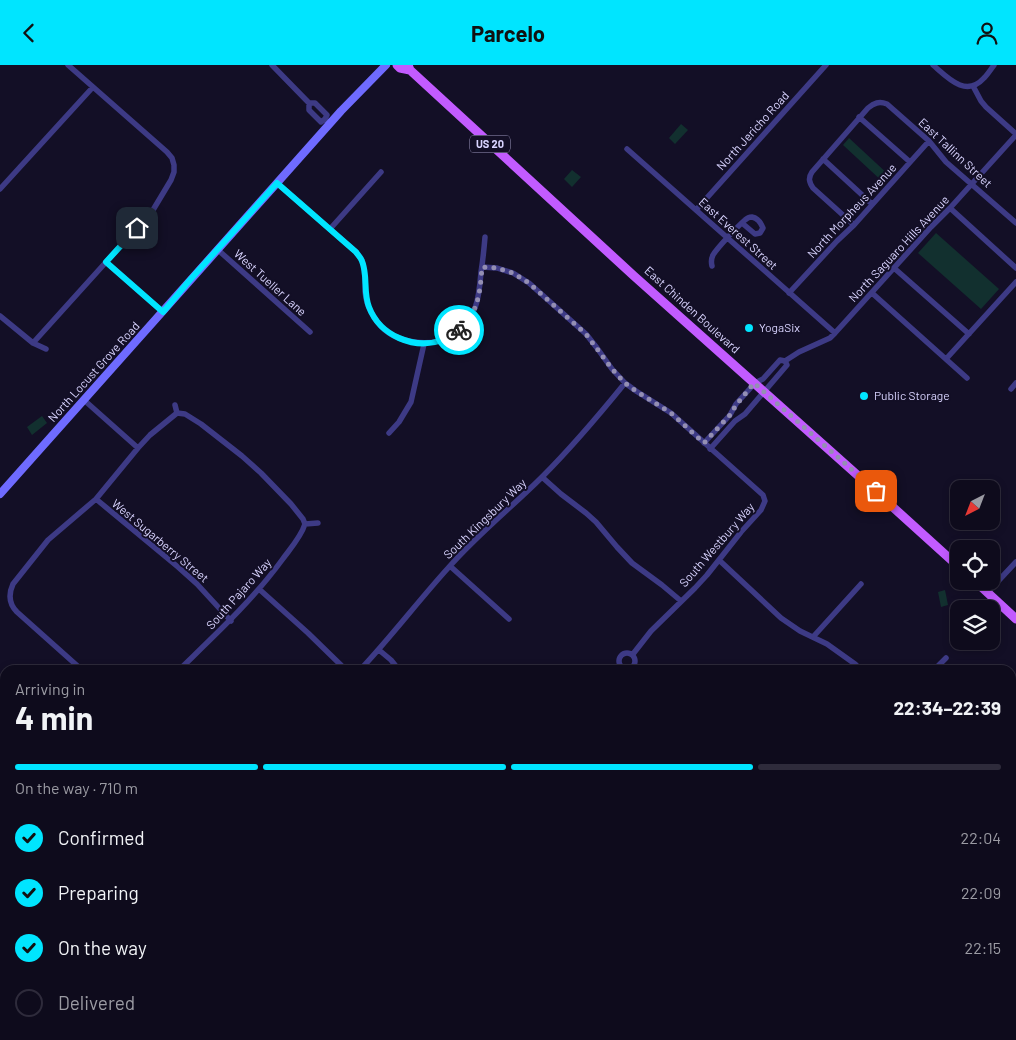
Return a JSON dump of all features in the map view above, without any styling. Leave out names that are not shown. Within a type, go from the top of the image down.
[{"type":"main road","name":"East Chinden Boulevard","points":[[397,65],[400,68],[409,68],[584,231],[950,559]]},
{"type":"main road","points":[[984,590],[1016,619]]},
{"type":"street","points":[[33,343],[148,217],[174,172],[172,158],[167,152],[68,65]]},
{"type":"street","points":[[272,65],[309,103],[309,110],[321,122],[328,121],[327,115],[315,103],[309,103]]},
{"type":"street","name":"North Locust Grove Road","points":[[0,494],[277,183],[328,121],[386,65]]},
{"type":"street","name":"North Jericho Road","points":[[696,210],[826,65]]},
{"type":"street","points":[[934,65],[952,82],[966,87],[973,86],[984,79],[994,65]]},
{"type":"street","points":[[973,86],[986,107],[1016,135]]},
{"type":"street","points":[[0,189],[93,87]]},
{"type":"street","name":"East Tallinn Street","points":[[859,117],[870,105],[878,102],[887,104],[929,141],[946,162],[1016,223]]},
{"type":"street","points":[[854,225],[813,188],[809,179],[812,172],[859,117],[910,162]]},
{"type":"street","name":"North Saguaro Hills Avenue","points":[[704,443],[730,415],[754,383],[763,379],[780,360],[785,361],[830,338],[1016,135]]},
{"type":"street","name":"North Morpheus Avenue","points":[[790,293],[929,141]]},
{"type":"street","name":"East Everest Street","points":[[627,149],[835,333]]},
{"type":"street","points":[[823,159],[872,204]]},
{"type":"street","points":[[174,172],[181,170]]},
{"type":"street","points":[[330,229],[381,172]]},
{"type":"street","points":[[277,183],[356,252],[362,260],[365,270],[366,295],[374,318],[394,336],[405,341],[424,344],[442,340],[459,331],[468,321],[477,305],[485,237]]},
{"type":"street","points":[[950,208],[1016,268]]},
{"type":"street","points":[[712,266],[711,261],[714,254],[742,223]]},
{"type":"street","name":"West Tueller Lane","points":[[217,249],[310,331]]},
{"type":"street","points":[[106,262],[163,312]]},
{"type":"street","points":[[482,267],[497,268],[513,273],[529,283],[586,334],[625,383],[671,413],[710,449],[735,421],[745,414],[764,391]]},
{"type":"street","points":[[894,268],[969,335]]},
{"type":"street","points":[[946,359],[1016,282]]},
{"type":"street","points":[[872,293],[967,378]]},
{"type":"street","points":[[0,316],[33,343],[46,349]]},
{"type":"street","points":[[389,433],[411,402],[424,344]]},
{"type":"street","name":"North Saguaro Hills Avenue","points":[[764,391],[787,365],[785,361]]},
{"type":"street","name":"South Kingsbury Way","points":[[365,665],[450,566],[488,527],[542,477],[600,414],[625,383]]},
{"type":"street","points":[[1011,389],[1016,383]]},
{"type":"street","points":[[84,400],[138,448]]},
{"type":"street","points":[[175,405],[177,413]]},
{"type":"street","points":[[76,665],[13,608],[10,602],[10,590],[48,540],[96,499],[150,435],[177,413],[185,414],[193,419],[242,456],[291,504],[305,524],[318,523]]},
{"type":"street","name":"South Westbury Way","points":[[633,654],[651,631],[695,588],[761,510],[765,501],[763,495],[710,449]]},
{"type":"street","points":[[542,477],[596,522],[632,563],[681,601]]},
{"type":"street","name":"West Sugarberry Street","points":[[96,499],[197,584],[231,621]]},
{"type":"street","name":"South Pajaro Way","points":[[184,665],[231,621],[259,589],[290,551],[305,524]]},
{"type":"street","points":[[719,560],[781,618],[827,644],[856,665]]},
{"type":"street","points":[[987,593],[1016,562]]},
{"type":"street","points":[[450,566],[508,619]]},
{"type":"street","points":[[813,637],[861,584]]},
{"type":"street","points":[[259,589],[341,665]]},
{"type":"street","points":[[379,650],[395,665]]},
{"type":"street","points":[[939,665],[946,658]]},
{"type":"green space","points":[[681,124],[688,130],[675,144],[669,138]]},
{"type":"green space","points":[[849,138],[890,176],[884,183],[843,145]]},
{"type":"green space","points":[[572,170],[581,177],[572,187],[564,179]]},
{"type":"green space","points":[[936,233],[999,289],[981,309],[918,253]]},
{"type":"green space","points":[[42,416],[47,423],[32,435],[27,427]]},
{"type":"green space","points":[[945,590],[948,605],[941,607],[938,592]]},
{"type":"way so far","points":[[459,330],[468,321],[477,305],[482,267],[497,268],[513,273],[529,283],[586,334],[625,383],[671,413],[704,443],[730,415],[754,383],[876,491]]},
{"type":"place","name":"YogaSix","points":[[749,328]]},
{"type":"place","name":"Public Storage","points":[[864,396]]},
{"type":"route","points":[[137,228],[106,262],[163,312],[277,183],[356,252],[362,260],[369,307],[374,318],[387,332],[405,341],[424,344],[442,340],[459,330]]}]
